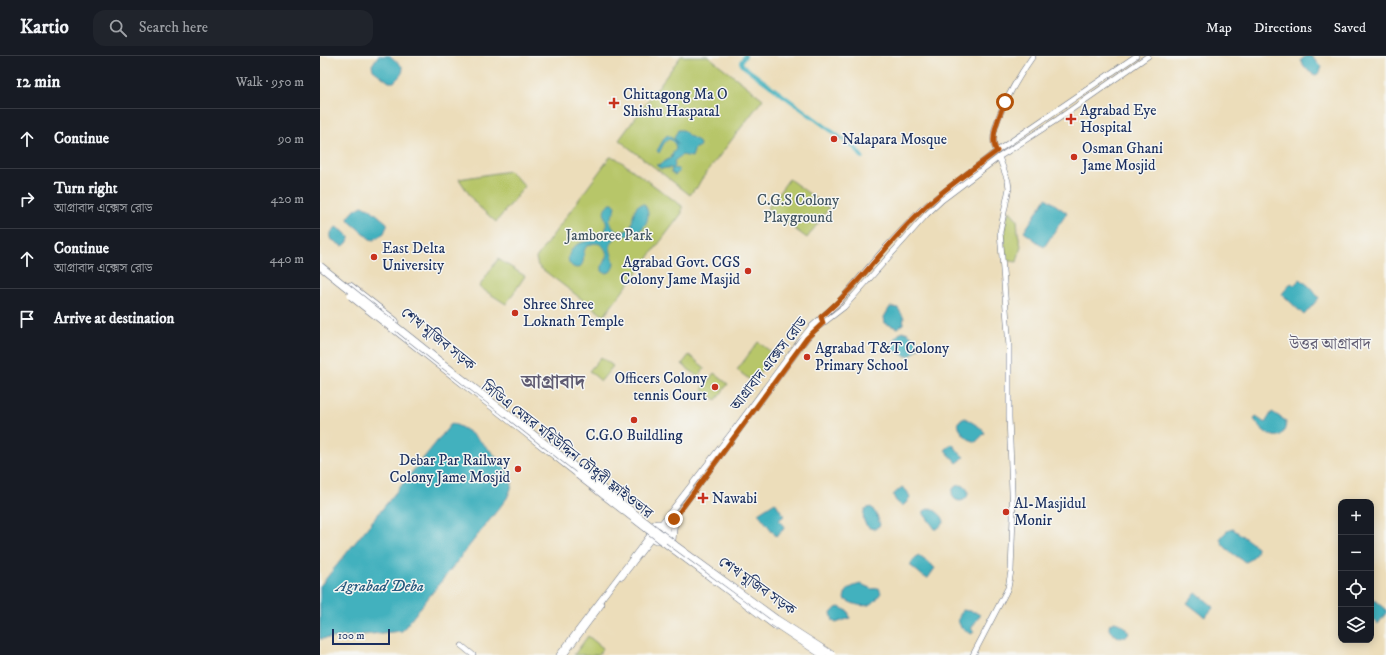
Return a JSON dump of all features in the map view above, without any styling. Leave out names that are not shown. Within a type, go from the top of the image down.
[{"type":"highway","name":"শেখ মুজিব সড়ক","points":[[320,262],[771,623],[823,655]]},
{"type":"highway","points":[[320,266],[440,362],[676,546],[776,619],[834,655]]},
{"type":"highway","name":"শেখ মুজিব সড়ক","points":[[320,270],[452,376],[657,532],[672,540],[775,616],[814,640],[834,655]]},
{"type":"highway","name":"সিডিএ মেয়র মহিউদ্দিন চৌধুরী ফ্লাইওভার","points":[[320,270],[450,375],[657,537],[783,630],[823,655]]},
{"type":"highway","points":[[672,540],[674,519]]},
{"type":"main road","points":[[974,655],[1008,588],[1013,554],[1009,417],[1009,347],[1000,232],[1009,188],[1008,181],[994,147],[994,137],[1002,110],[1009,94],[1033,56]]},
{"type":"main road","name":"আগ্রাবাদ এক্সেস রোড","points":[[657,532],[802,337],[821,317],[839,302],[885,248],[922,210],[951,185],[998,154],[1136,56]]},
{"type":"main road","name":"আগ্রাবাদ এক্সেস রোড","points":[[657,532],[674,519],[807,338],[823,323],[844,307],[927,214],[998,154],[1058,118],[1148,56]]},
{"type":"main road","points":[[821,317],[823,323]]},
{"type":"main road","points":[[559,655],[657,532]]},
{"type":"main road","points":[[564,655],[604,600],[657,532]]},
{"type":"main road","points":[[462,646],[473,655]]},
{"type":"green space","points":[[681,56],[708,56],[763,99],[690,195],[619,140]]},
{"type":"green space","name":"Jamboree Park","points":[[610,157],[616,158],[682,206],[682,213],[604,316],[538,266],[536,258]]},
{"type":"green space","points":[[509,171],[525,186],[496,222],[475,203],[459,179]]},
{"type":"green space","name":"C.G.S Colony Playground","points":[[789,179],[829,208],[807,238],[767,209]]},
{"type":"green space","points":[[1009,210],[1017,219],[1021,246],[1017,262],[1005,260],[1004,230]]},
{"type":"green space","points":[[498,259],[525,276],[506,304],[479,287]]},
{"type":"green space","points":[[758,342],[774,354],[753,382],[737,370]]},
{"type":"green space","points":[[689,355],[705,368],[698,377],[682,364]]},
{"type":"green space","points":[[601,357],[613,366],[601,381],[589,371]]},
{"type":"green space","name":"Officers Colony tennis Court","points":[[714,373],[728,384],[716,400],[702,389]]},
{"type":"green space","points":[[588,636],[603,648],[598,655],[574,655]]},
{"type":"water","points":[[378,56],[390,56],[401,65],[403,71],[402,74],[394,82],[389,82],[373,70],[372,65]]},
{"type":"water","points":[[1306,56],[1311,56],[1322,67],[1320,72],[1316,75],[1309,71],[1302,62],[1301,60]]},
{"type":"water","points":[[678,130],[683,130],[700,144],[699,147],[695,148],[692,157],[682,155],[674,161],[675,166],[673,168],[678,169],[679,172],[675,175],[671,172],[672,168],[661,169],[656,165],[659,165],[672,157],[673,155],[670,157],[676,149],[675,144],[670,139],[665,143],[659,153],[657,151],[665,137],[668,135],[678,145],[674,138]]},
{"type":"water","points":[[1046,198],[1067,213],[1044,247],[1024,232]]},
{"type":"water","points":[[611,203],[616,206],[609,221],[615,230],[628,230],[631,225],[635,209],[638,205],[644,204],[648,212],[645,224],[636,233],[617,237],[613,240],[610,247],[614,266],[610,272],[605,273],[602,271],[602,266],[607,255],[602,245],[596,243],[586,247],[581,266],[578,268],[573,267],[568,260],[572,249],[580,243],[600,237],[604,233],[606,225],[604,213],[607,206]]},
{"type":"water","points":[[362,206],[369,208],[387,223],[384,233],[374,240],[370,239],[349,221],[348,218],[355,210]]},
{"type":"water","points":[[336,227],[349,237],[348,242],[343,246],[331,239],[331,233]]},
{"type":"water","points":[[1300,279],[1310,287],[1319,298],[1304,315],[1282,294],[1291,283],[1294,285]]},
{"type":"water","points":[[890,307],[898,308],[904,318],[903,324],[897,328],[885,323],[884,317]]},
{"type":"water","points":[[902,331],[908,333],[920,343],[919,348],[910,356],[906,356],[891,349],[893,341]]},
{"type":"water","points":[[1272,412],[1286,421],[1285,429],[1282,434],[1278,436],[1273,436],[1267,433],[1254,419],[1256,417],[1265,423]]},
{"type":"water","points":[[965,418],[981,428],[985,433],[976,442],[967,437],[960,429],[958,422]]},
{"type":"water","name":"Agrabad Deba","points":[[451,424],[458,426],[477,438],[504,467],[512,483],[507,498],[402,631],[320,639],[320,586]]},
{"type":"water","points":[[952,444],[964,457],[957,463],[945,450]]},
{"type":"water","points":[[960,485],[967,490],[968,493],[963,500],[960,501],[953,496],[952,493],[957,486]]},
{"type":"water","points":[[902,487],[907,491],[910,497],[902,506],[896,501],[893,495]]},
{"type":"water","points":[[775,502],[784,516],[779,520],[785,528],[776,536],[758,513]]},
{"type":"water","points":[[871,507],[877,515],[880,525],[875,529],[868,527],[864,522],[863,516],[865,509]]},
{"type":"water","points":[[931,508],[940,514],[944,521],[944,523],[937,529],[935,529],[924,514],[924,511]]},
{"type":"water","points":[[1233,529],[1257,547],[1255,555],[1245,562],[1224,546],[1220,539],[1227,531]]},
{"type":"water","points":[[918,555],[935,568],[928,578],[924,577],[911,566],[911,563]]},
{"type":"water","points":[[861,584],[872,589],[879,588],[881,593],[872,604],[864,606],[851,603],[844,599],[847,590]]},
{"type":"water","points":[[1196,592],[1214,607],[1205,617],[1187,603]]},
{"type":"water","points":[[1374,600],[1386,610],[1386,613],[1378,624],[1374,621]]},
{"type":"water","points":[[839,607],[848,611],[850,618],[836,623],[833,621],[831,613]]},
{"type":"water","points":[[963,610],[975,612],[980,615],[971,629],[974,631],[972,634],[964,630],[960,625],[959,618]]},
{"type":"water","points":[[1114,622],[1123,626],[1129,633],[1121,638],[1112,633],[1109,627],[1110,624]]},
{"type":"waterway","points":[[745,56],[741,62],[743,66],[856,149],[862,157]]},
{"type":"place","name":"Chittagong Ma O Shishu Haspatal","points":[[614,103]]},
{"type":"place","name":"Agrabad Eye Hospital","points":[[1071,119]]},
{"type":"place","name":"Nalapara Mosque","points":[[834,139]]},
{"type":"place","name":"Osman Ghani Jame Mosjid","points":[[1074,157]]},
{"type":"place","name":"East Delta University","points":[[374,257]]},
{"type":"place","name":"Agrabad Govt. CGS Colony Jame Masjid","points":[[748,271]]},
{"type":"place","name":"Shree Shree Loknath Temple","points":[[515,313]]},
{"type":"place","name":"Agrabad T&T Colony Primary School","points":[[807,357]]},
{"type":"place","name":"Officers Colony tennis Court","points":[[715,387]]},
{"type":"place","name":"C.G.O Buildling","points":[[634,420]]},
{"type":"place","name":"Debar Par Railway Colony Jame Mosjid","points":[[518,469]]},
{"type":"place","name":"Nawabi","points":[[703,498]]},
{"type":"place","name":"Al-Masjidul Monir","points":[[1006,512]]},
{"type":"district","name":"উত্তর আগ্রাবাদ","points":[[1330,344]]},
{"type":"district","name":"আগ্রাবাদ","points":[[553,382]]},
{"type":"route","points":[[674,519],[807,338],[823,323],[821,317],[839,302],[885,248],[922,210],[951,185],[997,151],[994,147],[994,137],[1005,102]]}]
